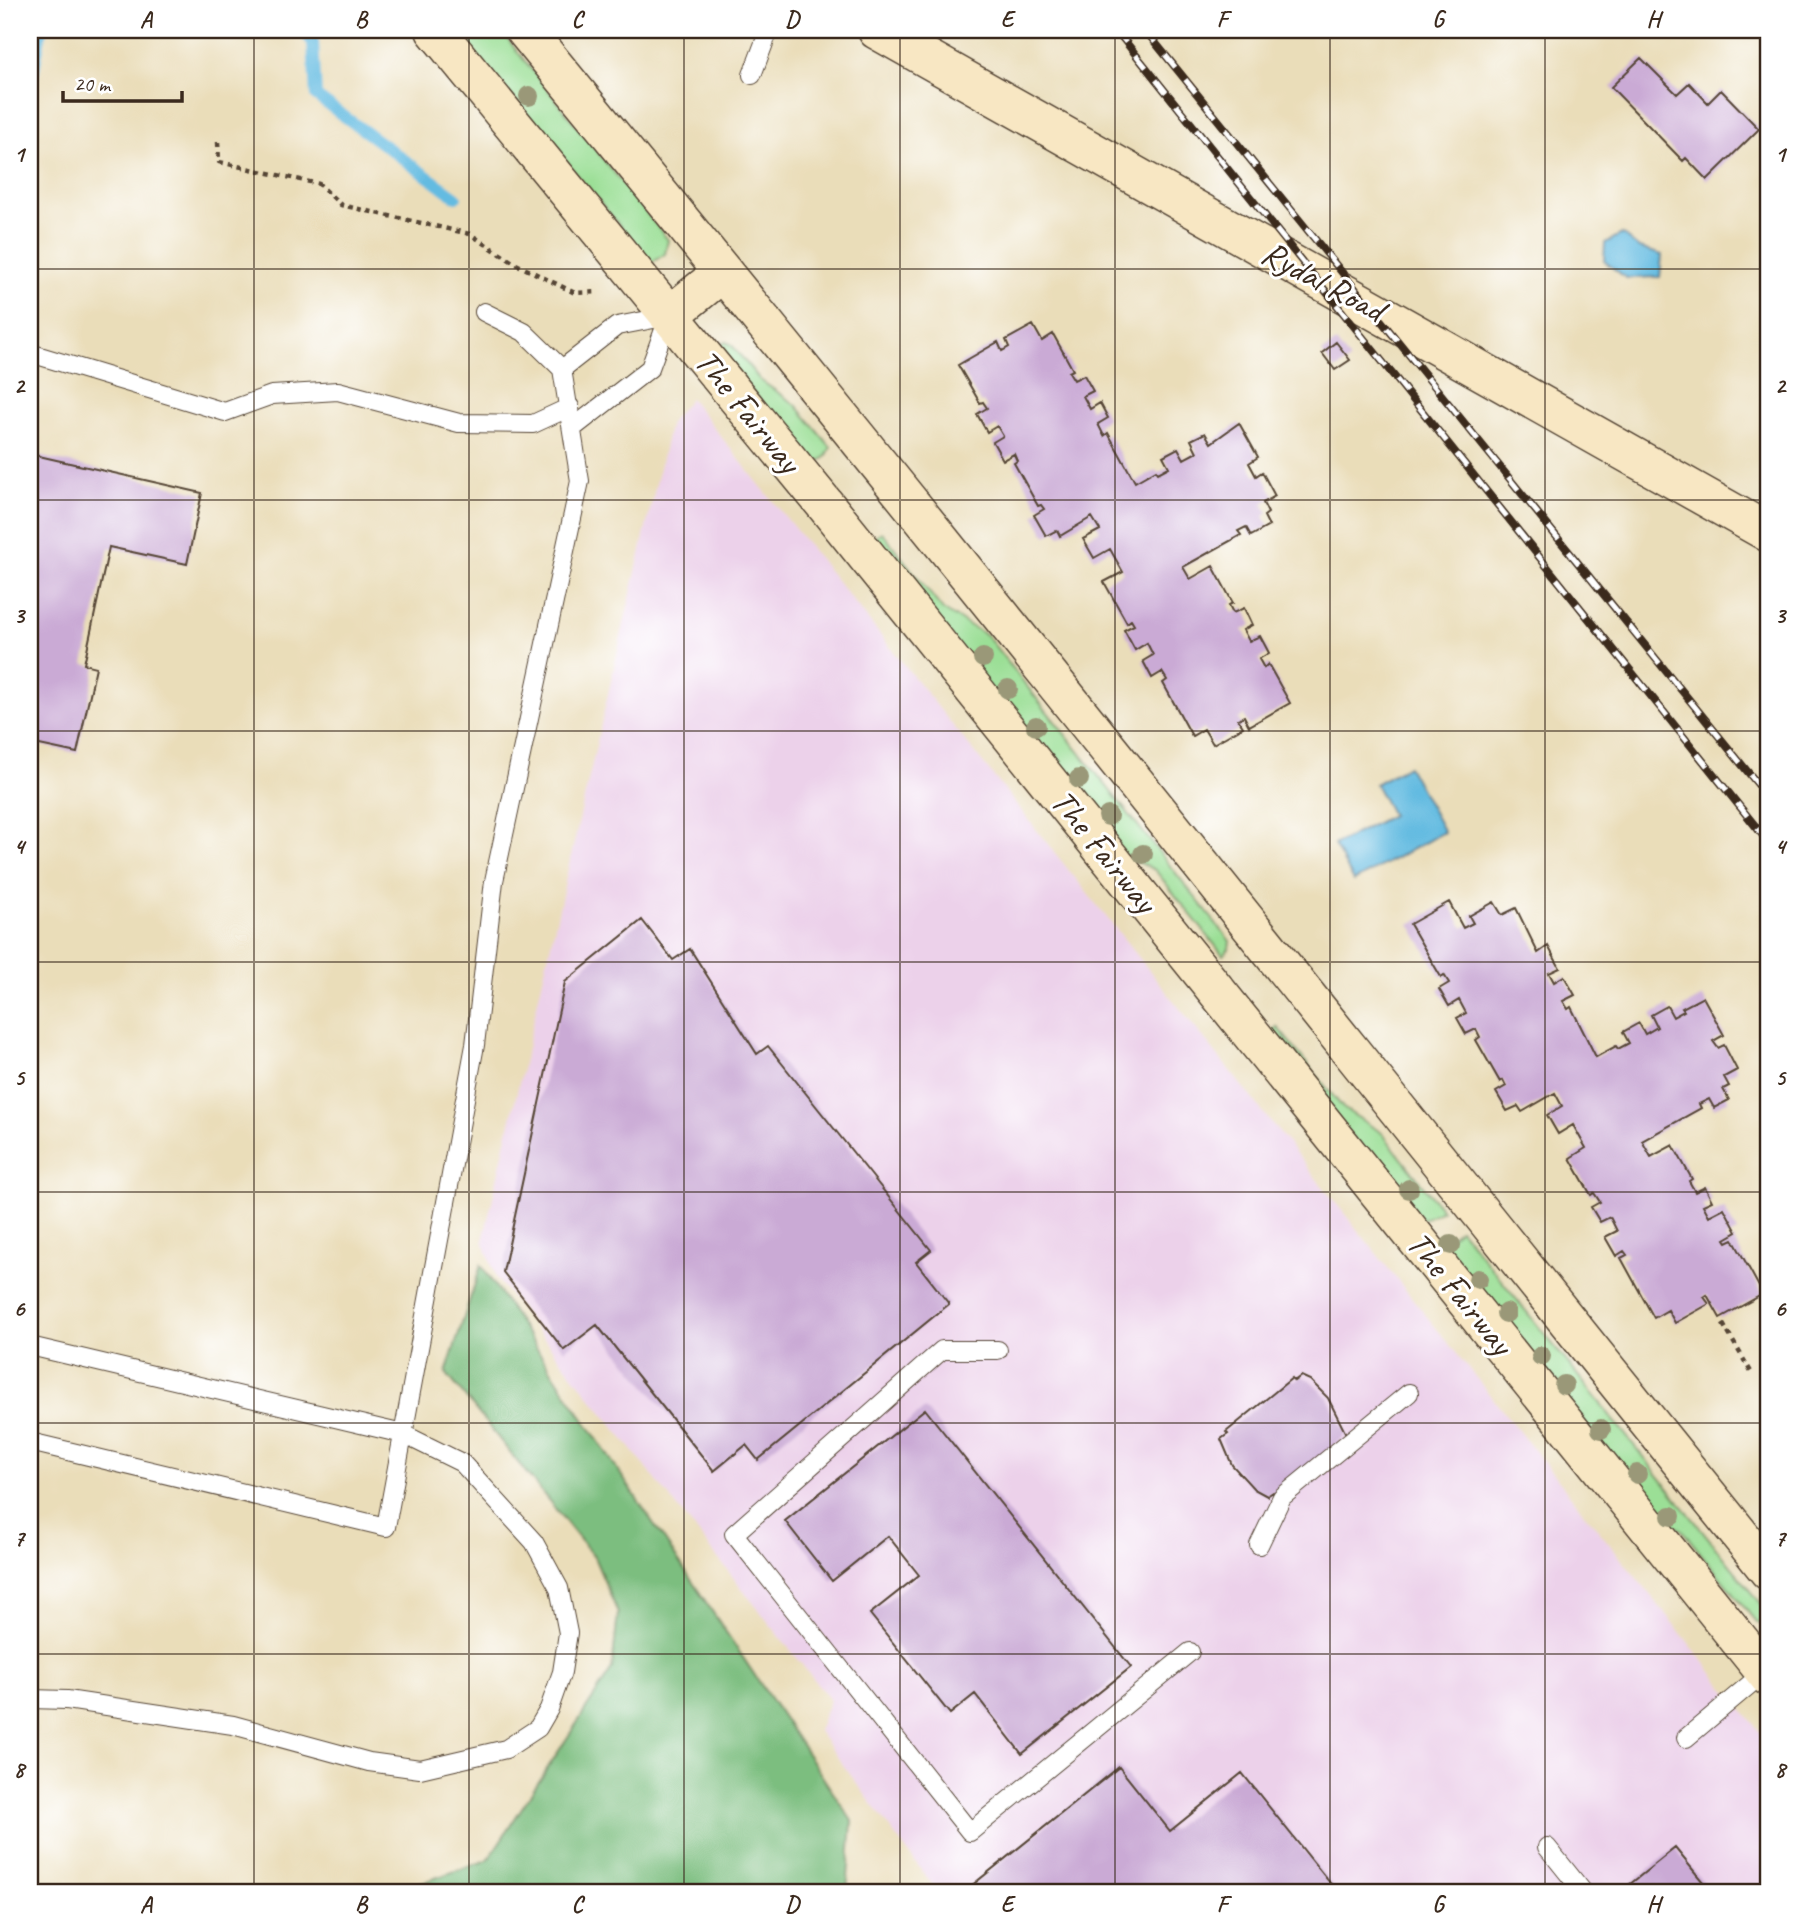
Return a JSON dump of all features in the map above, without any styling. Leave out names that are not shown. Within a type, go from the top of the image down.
[{"type":"main road","name":"The Fairway","points":[[435,30],[1768,1672]]},
{"type":"main road","name":"The Fairway","points":[[525,30],[1769,1571]]},
{"type":"main road","name":"Rydal Road","points":[[877,30],[1769,533]]},
{"type":"main road","points":[[669,316],[723,272]]},
{"type":"lane","points":[[752,75],[769,30]]},
{"type":"lane","points":[[30,1441],[386,1527],[475,1045],[494,881],[580,481],[562,369],[524,332],[484,312]]},
{"type":"lane","points":[[562,369],[617,326],[669,316]]},
{"type":"lane","points":[[573,428],[650,368],[669,316]]},
{"type":"lane","points":[[30,354],[225,412],[272,396],[338,391],[458,423],[533,424],[570,407]]},
{"type":"lane","points":[[30,1346],[403,1434],[462,1463],[534,1542],[559,1588],[568,1633],[562,1672],[549,1709],[538,1728],[506,1749],[420,1769],[369,1762],[233,1725],[67,1700],[30,1699]]},
{"type":"lane","points":[[998,1350],[942,1350],[734,1534],[970,1832],[1190,1652]]},
{"type":"lane","points":[[1259,1545],[1282,1497],[1409,1393]]},
{"type":"lane","points":[[1686,1738],[1768,1672]]},
{"type":"lane","points":[[1547,1847],[1584,1893]]},
{"type":"path","points":[[218,142],[219,162],[319,184],[341,205],[470,234],[516,264],[575,293],[607,292]]},
{"type":"path","points":[[1723,1324],[1751,1372]]},
{"type":"shaded area","points":[[690,398],[1769,1743],[1769,1893],[938,1893],[818,1731],[830,1700],[497,1279],[483,1241],[670,423]]},
{"type":"green space","points":[[455,30],[500,30],[668,240],[665,254],[651,263]]},
{"type":"green space","points":[[725,342],[731,344],[760,380],[796,405],[831,447],[826,457],[815,464],[718,353],[719,345]]},
{"type":"green space","points":[[882,532],[943,610],[986,635],[1230,941],[1229,949],[1223,955],[1155,870],[1115,851],[867,541]]},
{"type":"green space","points":[[1277,1027],[1343,1108],[1382,1133],[1442,1210],[1422,1220],[1266,1036]]},
{"type":"green space","points":[[1460,1229],[1768,1612],[1768,1619],[1762,1623],[1756,1622],[1682,1530],[1646,1509],[1437,1247]]},
{"type":"green space","points":[[481,1265],[852,1821],[847,1893],[391,1893],[488,1860],[612,1669],[618,1613],[594,1557],[446,1373]]},
{"type":"water","points":[[1622,234],[1639,248],[1662,255],[1660,277],[1626,278],[1604,261],[1605,243]]},
{"type":"water","points":[[1408,766],[1444,832],[1354,881],[1334,845],[1392,815],[1375,784]]},
{"type":"building","points":[[1641,58],[1677,94],[1689,83],[1708,103],[1721,90],[1759,129],[1707,180],[1686,158],[1683,161],[1611,87]]},
{"type":"building","points":[[1033,325],[1042,341],[1053,334],[1073,370],[1069,372],[1074,380],[1084,375],[1093,391],[1083,396],[1090,409],[1100,403],[1108,418],[1098,424],[1104,436],[1108,433],[1135,482],[1156,470],[1158,473],[1169,467],[1163,456],[1178,448],[1184,459],[1197,452],[1191,440],[1205,433],[1211,443],[1239,423],[1258,457],[1249,463],[1256,476],[1262,472],[1275,496],[1263,503],[1268,513],[1264,516],[1269,526],[1251,536],[1246,527],[1238,531],[1241,535],[1183,567],[1190,579],[1213,566],[1233,603],[1229,605],[1233,613],[1244,608],[1252,625],[1243,630],[1249,641],[1260,636],[1269,653],[1259,659],[1264,668],[1268,664],[1290,703],[1249,726],[1244,716],[1238,719],[1243,727],[1213,744],[1204,729],[1192,736],[1163,683],[1167,680],[1162,672],[1152,678],[1143,661],[1153,655],[1147,643],[1135,650],[1124,630],[1134,625],[1131,620],[1127,623],[1104,582],[1123,572],[1110,549],[1094,558],[1083,539],[1100,530],[1092,517],[1060,536],[1057,530],[1046,536],[1034,515],[1044,509],[1041,505],[1038,506],[1014,463],[1017,461],[1014,454],[1003,460],[993,442],[1003,436],[997,426],[987,432],[977,414],[987,408],[983,402],[980,403],[958,365],[998,342],[1002,351],[1009,347],[1006,340]]},
{"type":"building","points":[[1336,342],[1350,360],[1335,370],[1322,353]]},
{"type":"building","points":[[30,454],[202,493],[187,564],[109,547],[84,664],[96,667],[77,753],[30,743]]},
{"type":"building","points":[[1449,902],[1463,928],[1473,923],[1469,916],[1494,902],[1502,915],[1516,908],[1538,953],[1548,946],[1560,968],[1549,973],[1554,982],[1564,976],[1575,995],[1563,1001],[1568,1009],[1571,1007],[1596,1057],[1616,1046],[1618,1049],[1629,1043],[1623,1032],[1639,1023],[1645,1034],[1657,1027],[1651,1015],[1667,1006],[1673,1017],[1684,1011],[1682,1008],[1703,997],[1724,1035],[1713,1041],[1718,1048],[1724,1045],[1737,1070],[1724,1077],[1729,1086],[1723,1089],[1729,1100],[1714,1108],[1709,1099],[1699,1104],[1701,1108],[1642,1141],[1651,1157],[1673,1145],[1692,1179],[1689,1181],[1695,1192],[1705,1187],[1712,1201],[1703,1205],[1709,1216],[1724,1208],[1737,1232],[1725,1239],[1727,1242],[1733,1239],[1763,1294],[1720,1318],[1707,1295],[1704,1297],[1709,1304],[1675,1323],[1668,1310],[1654,1318],[1621,1258],[1627,1255],[1624,1251],[1616,1256],[1605,1237],[1617,1231],[1610,1217],[1600,1222],[1591,1207],[1600,1202],[1594,1193],[1591,1195],[1570,1158],[1586,1148],[1573,1125],[1558,1134],[1547,1115],[1562,1106],[1555,1093],[1522,1112],[1518,1106],[1507,1111],[1496,1092],[1506,1086],[1503,1080],[1500,1082],[1476,1040],[1480,1037],[1476,1029],[1466,1034],[1457,1018],[1466,1013],[1459,1000],[1449,1006],[1439,989],[1449,983],[1444,975],[1441,977],[1410,924]]},
{"type":"building","points":[[642,920],[673,960],[690,949],[757,1054],[768,1046],[931,1250],[916,1262],[949,1304],[758,1460],[746,1445],[714,1471],[597,1325],[564,1350],[503,1272],[565,982]]},
{"type":"building","points":[[1301,1376],[1310,1380],[1328,1398],[1346,1434],[1277,1497],[1273,1492],[1267,1496],[1254,1489],[1232,1465],[1221,1439],[1292,1378],[1294,1381]]},
{"type":"building","points":[[925,1409],[1131,1667],[1022,1754],[975,1694],[950,1714],[870,1614],[919,1575],[888,1536],[832,1581],[785,1521]]},
{"type":"building","points":[[1119,1767],[1170,1831],[1242,1773],[1338,1893],[975,1893],[970,1887]]},
{"type":"building","points":[[1675,1848],[1712,1893],[1619,1893]]},
{"type":"waterway","points":[[30,91],[41,30]]},
{"type":"waterway","points":[[302,30],[313,42],[316,96],[456,197]]},
{"type":"railway","points":[[1116,30],[1769,843]]},
{"type":"railway","points":[[1145,30],[1769,798]]}]
